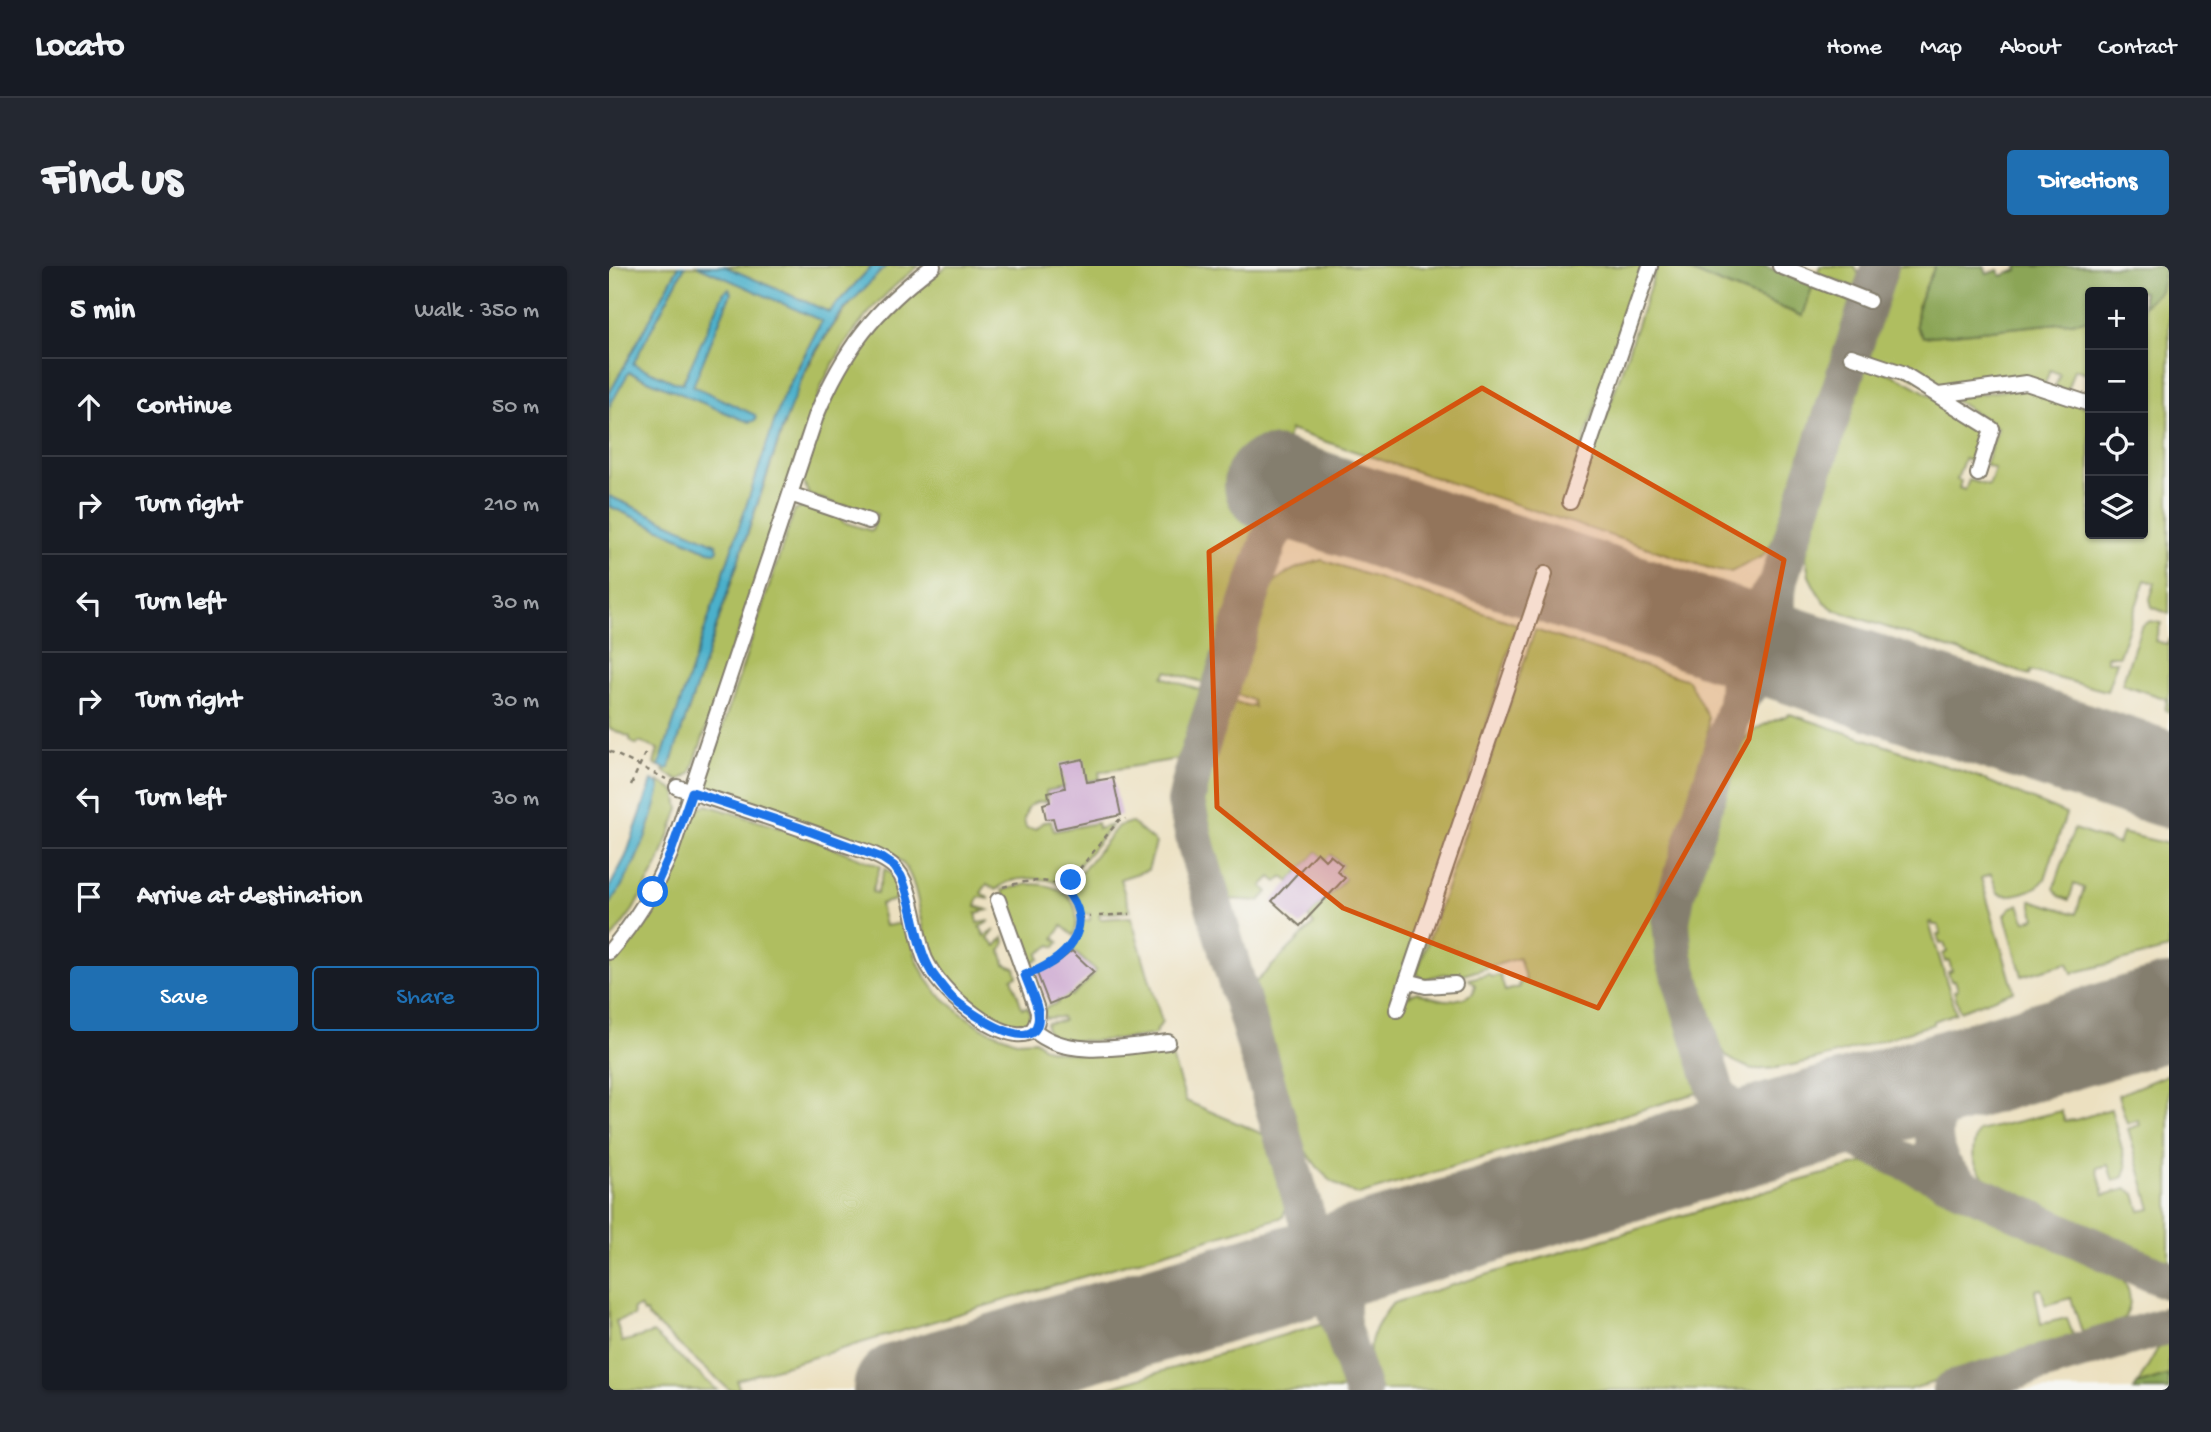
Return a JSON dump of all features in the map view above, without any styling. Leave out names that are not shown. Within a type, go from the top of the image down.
[{"type":"street","points":[[609,953],[640,914],[671,852],[817,416],[842,362],[856,340],[890,300],[933,266]]},
{"type":"street","points":[[1570,502],[1650,266]]},
{"type":"street","points":[[1780,266],[1869,301]]},
{"type":"street","points":[[1851,356],[1902,373],[1992,429],[1978,474]]},
{"type":"street","points":[[1939,396],[2026,383],[2085,402]]},
{"type":"street","points":[[790,494],[869,521]]},
{"type":"street","points":[[1397,1010],[1545,574]]},
{"type":"street","points":[[677,787],[810,831],[882,858],[894,866],[905,885],[924,957],[951,997],[986,1023],[1016,1034],[1026,1034],[1034,1030],[1038,1022],[1038,1012],[998,900]]},
{"type":"street","points":[[1407,981],[1426,986],[1455,984]]},
{"type":"street","points":[[1034,1030],[1051,1042],[1081,1047],[1168,1042]]},
{"type":"path","points":[[631,785],[647,749]]},
{"type":"path","points":[[609,751],[677,787]]},
{"type":"path","points":[[1064,888],[1119,820],[1126,819]]},
{"type":"path","points":[[998,900],[1001,888],[1045,881],[1064,888],[1076,903],[1079,918],[1075,938],[1062,956],[1043,969],[1025,975]]},
{"type":"path","points":[[1099,916],[1131,914]]},
{"type":"path","points":[[1079,918],[1090,917]]},
{"type":"highlighted area","points":[[1482,388],[1784,560],[1749,739],[1598,1008],[1343,908],[1217,807],[1209,552]]},
{"type":"green space","points":[[609,266],[679,266],[609,394]]},
{"type":"green space","points":[[685,266],[698,266],[822,320],[782,399],[659,766],[654,764],[658,749],[639,742],[637,745],[630,741],[630,737],[609,728],[609,506],[709,551],[716,544],[609,496],[609,407],[628,372],[750,422],[692,386],[731,293],[682,383],[632,364]]},
{"type":"green space","points":[[724,266],[872,266],[829,312]]},
{"type":"green space","points":[[886,266],[919,266],[889,291],[863,320],[822,385],[691,773],[679,781],[663,771],[664,768],[669,768],[794,396],[833,326],[857,295]]},
{"type":"green space","points":[[947,266],[1643,266],[1563,504],[1575,508],[1657,266],[1677,266],[1802,316],[1813,285],[1851,301],[1853,305],[1782,527],[1763,556],[1731,572],[1718,571],[1290,430],[1207,684],[1167,671],[1163,677],[1205,692],[1184,758],[1099,772],[1100,779],[1046,791],[1047,801],[1036,802],[1028,807],[1024,819],[1026,828],[1035,829],[1043,822],[1051,821],[1054,831],[1097,823],[1098,829],[1112,825],[1071,875],[1076,879],[1118,826],[1131,822],[1156,843],[1148,870],[1120,879],[1130,911],[1099,914],[1100,919],[1131,917],[1162,1022],[1154,1035],[1084,1041],[1069,1040],[1049,1033],[1046,1023],[1063,1021],[1062,1017],[1045,1018],[1044,1008],[1058,1003],[1055,994],[1066,989],[1071,996],[1096,971],[1071,949],[1078,939],[1081,921],[1090,920],[1090,914],[1080,914],[1076,900],[1068,889],[1073,882],[1069,878],[1063,885],[1047,880],[1019,879],[996,890],[987,884],[981,893],[990,899],[979,897],[976,906],[988,910],[976,913],[978,923],[990,921],[980,927],[985,936],[995,930],[988,939],[996,946],[1004,937],[1001,951],[1005,964],[1015,968],[1017,976],[1012,978],[1022,1008],[1028,1007],[1028,1025],[1013,1026],[989,1015],[967,1000],[940,971],[928,947],[913,882],[904,865],[896,857],[887,851],[715,792],[708,786],[706,777],[794,511],[805,506],[838,515],[843,522],[872,531],[877,514],[809,495],[803,480],[834,393],[855,356],[881,322],[912,292]]},
{"type":"green space","points":[[1677,266],[1765,266],[1813,285],[1803,316]]},
{"type":"green space","points":[[1820,266],[1854,266],[1862,279],[1859,289],[1817,274]]},
{"type":"green space","points":[[1896,266],[1935,266],[1919,302],[1916,326],[1923,337],[2085,321],[2085,372],[2074,369],[2067,391],[2055,387],[2060,374],[2050,370],[2045,384],[1939,390],[1872,358],[1866,352]]},
{"type":"green space","points":[[1935,266],[1984,266],[1987,274],[1998,270],[2001,276],[2018,270],[2017,266],[2166,266],[2160,291],[2148,302],[2148,287],[2085,287],[2085,321],[1923,337],[1916,326],[1919,302]]},
{"type":"green space","points":[[2166,266],[2169,266],[2169,614],[2152,607],[2150,599],[2155,583],[2145,580],[2119,656],[2107,656],[2107,661],[2117,661],[2107,691],[2030,671],[2029,675],[1835,610],[1824,602],[1809,576],[1806,557],[1810,528],[1860,369],[1872,368],[1903,379],[1979,428],[1983,438],[1977,463],[1964,459],[1957,480],[1961,481],[1959,488],[1965,490],[1969,480],[1989,486],[1995,469],[1985,465],[1998,428],[1952,398],[2026,387],[2085,406],[2085,539],[2148,539],[2148,302],[2160,291]]},
{"type":"green space","points":[[1322,560],[1517,624],[1464,799],[1409,996],[1417,992],[1438,999],[1459,999],[1473,993],[1475,985],[1469,979],[1488,974],[1491,977],[1500,975],[1505,991],[1520,987],[1519,983],[1526,981],[1519,958],[1463,975],[1443,974],[1422,980],[1417,973],[1535,630],[1688,680],[1708,717],[1707,751],[1661,902],[1657,935],[1700,1092],[1359,1195],[1334,1183],[1305,1150],[1254,984],[1314,924],[1308,917],[1345,879],[1337,871],[1342,865],[1331,855],[1325,860],[1317,852],[1289,882],[1283,877],[1277,882],[1271,877],[1262,886],[1268,892],[1260,901],[1228,899],[1203,811],[1202,788],[1231,701],[1254,707],[1252,700],[1233,693],[1265,598],[1281,577]]},
{"type":"green space","points":[[2150,621],[2161,623],[2155,641],[2167,644],[2169,638],[2169,712],[2165,710],[2167,699],[2122,684],[2141,627]]},
{"type":"green space","points":[[1790,714],[1976,776],[2066,814],[2045,879],[2036,887],[2023,893],[2003,895],[1998,893],[1991,874],[1981,878],[2014,991],[1960,1011],[1954,991],[1958,990],[1955,980],[1951,981],[1948,972],[1952,971],[1943,954],[1947,952],[1937,935],[1941,934],[1938,925],[1933,925],[1932,922],[1929,923],[1956,1013],[1934,1021],[1934,1024],[1811,1061],[1764,1069],[1749,1068],[1728,1057],[1711,1029],[1688,957],[1685,927],[1701,857],[1721,795],[1742,746],[1755,730]]},
{"type":"green space","points":[[659,781],[676,792],[679,809],[658,865],[633,910],[609,942],[609,906],[636,860],[660,788]]},
{"type":"green space","points":[[707,805],[796,833],[880,866],[872,892],[877,893],[885,868],[893,876],[900,894],[895,900],[880,904],[885,926],[902,923],[908,926],[917,960],[938,994],[983,1028],[1016,1041],[1035,1040],[1045,1048],[1055,1051],[1081,1054],[1159,1049],[1172,1057],[1186,1101],[1265,1135],[1286,1205],[1283,1217],[737,1380],[739,1390],[726,1387],[647,1316],[646,1312],[643,1313],[640,1307],[633,1309],[634,1316],[616,1321],[622,1342],[653,1333],[717,1390],[609,1390],[609,964],[653,908],[669,877],[690,821],[701,807]]},
{"type":"green space","points":[[2074,829],[2118,844],[2122,833],[2169,844],[2169,949],[2072,973],[2068,963],[2022,976],[2005,915],[2010,908],[2019,904],[2025,921],[2035,918],[2031,901],[2076,914],[2084,888],[2074,884],[2069,900],[2059,896],[2054,888]]},
{"type":"green space","points":[[1029,884],[1052,887],[1068,896],[1076,913],[1076,923],[1074,936],[1062,926],[1054,938],[1059,942],[1055,947],[1051,945],[1038,954],[1040,959],[1028,963],[1002,890]]},
{"type":"green space","points":[[2169,1074],[2169,1268],[2113,1238],[1992,1183],[1976,1166],[1973,1154],[1978,1131],[2061,1111],[2065,1121],[2111,1109],[2127,1167],[2124,1177],[2113,1181],[2108,1165],[2097,1168],[2104,1195],[2127,1189],[2135,1194],[2140,1211],[2151,1209],[2128,1129],[2140,1125],[2138,1120],[2127,1124],[2118,1095]]},
{"type":"green space","points":[[1870,1161],[1884,1170],[2092,1264],[2111,1269],[2119,1275],[2129,1293],[2127,1313],[2113,1328],[2086,1337],[2071,1298],[2046,1305],[2041,1289],[2035,1290],[2041,1324],[2067,1318],[2073,1335],[2071,1341],[1908,1390],[1376,1390],[1370,1364],[1371,1344],[1378,1324],[1393,1303]]},
{"type":"green space","points":[[1327,1322],[1347,1390],[1100,1390]]},
{"type":"green space","points":[[2169,1339],[2169,1375],[2137,1385],[2162,1341]]},
{"type":"green space","points":[[2169,1375],[2169,1390],[2134,1390],[2137,1385]]},
{"type":"water","points":[[679,266],[685,266],[633,364],[674,382],[683,383],[724,292],[729,289],[731,293],[693,386],[755,415],[756,420],[750,422],[741,419],[629,372],[609,407],[609,394]]},
{"type":"water","points":[[698,266],[724,266],[829,312],[872,266],[886,266],[838,316],[807,365],[783,426],[669,768],[666,769],[659,766],[782,399],[822,321]]},
{"type":"water","points":[[609,496],[716,544],[718,550],[709,551],[609,506]]},
{"type":"water","points":[[652,781],[658,783],[660,788],[652,819],[626,879],[609,906],[609,888],[626,856]]},
{"type":"building","points":[[1083,759],[1087,782],[1113,778],[1121,815],[1056,829],[1053,818],[1046,819],[1043,804],[1050,802],[1048,792],[1065,788],[1060,764]]},
{"type":"building","points":[[1317,852],[1325,860],[1330,855],[1342,865],[1337,871],[1345,878],[1300,926],[1272,901]]},
{"type":"building","points":[[1072,951],[1094,972],[1066,997],[1049,1004],[1037,973]]},
{"type":"taxiway","points":[[1692,623],[1722,623],[1744,618],[1763,604],[1779,579],[1880,266]]},
{"type":"taxiway","points":[[1336,505],[1312,503],[1295,508],[1282,520],[1269,540],[1194,767],[1186,802],[1197,849],[1305,1212],[1362,1390]]},
{"type":"taxiway","points":[[1779,579],[1777,608],[1783,630],[1797,648],[1821,665]]},
{"type":"taxiway","points":[[1692,623],[1716,640],[1731,657],[1737,679],[1735,708]]},
{"type":"taxiway","points":[[1821,665],[1792,664],[1769,669],[1751,684],[1735,708],[1676,895],[1671,922],[1674,957],[1716,1091],[1731,1108],[1744,1118],[1757,1123],[1812,1123],[1830,1127],[1964,1188]]},
{"type":"taxiway","points":[[1982,1068],[1950,1089],[1939,1107],[1934,1138],[1941,1163],[1950,1174],[1964,1188],[2169,1281]]},
{"type":"taxiway","points":[[1342,1322],[1342,1298],[1349,1278],[1363,1261],[1382,1247]]},
{"type":"taxiway","points":[[1951,1390],[2169,1325]]},
{"type":"runway","points":[[1272,484],[2169,780]]},
{"type":"runway","points":[[901,1390],[2169,1012]]},
{"type":"route","points":[[653,892],[671,852],[692,792],[882,858],[894,866],[901,876],[924,957],[951,997],[986,1023],[1016,1034],[1026,1034],[1034,1030],[1038,1022],[1038,1012],[1025,975],[1043,969],[1062,956],[1078,932],[1076,903],[1064,888],[1071,880]]}]
